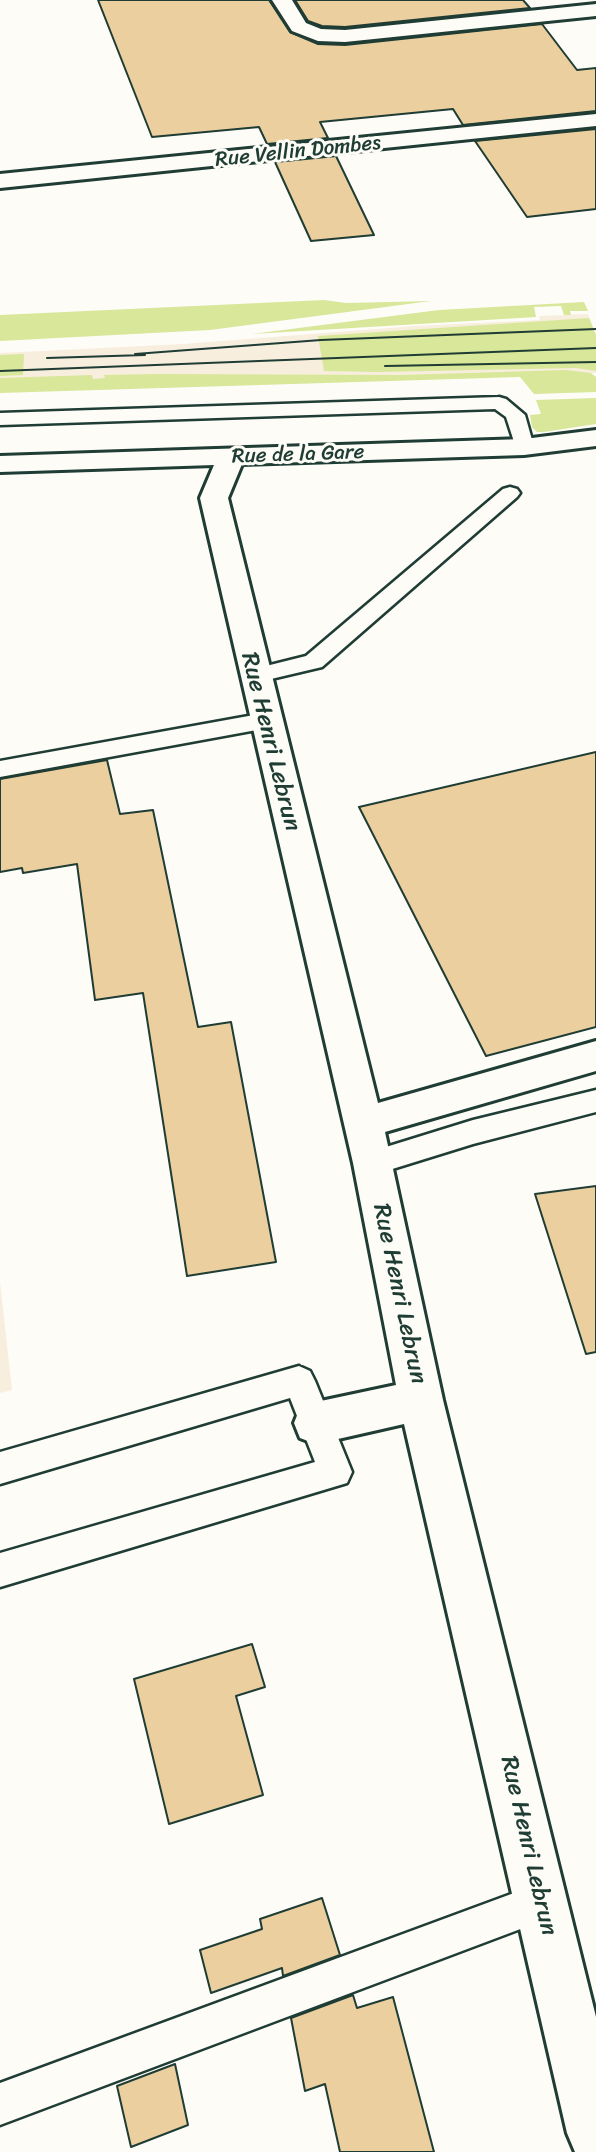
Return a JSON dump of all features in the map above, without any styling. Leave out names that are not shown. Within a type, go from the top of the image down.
[{"type":"street","points":[[282,0],[299,27],[318,35],[345,36],[596,10]]},
{"type":"street","name":"Rue Vellin Dombes","points":[[0,181],[596,121]]},
{"type":"street","name":"Rue de la Gare","points":[[0,464],[524,447],[596,438]]},
{"type":"street","name":"Rue Henri Lebrun","points":[[231,457],[214,498],[254,676],[368,1143],[421,1400],[596,2133]]},
{"type":"street","points":[[368,1143],[596,1056]]},
{"type":"street","points":[[316,1423],[421,1400]]},
{"type":"lane","points":[[0,419],[499,403],[515,415],[524,447]]},
{"type":"lane","points":[[254,676],[314,662],[510,493]]},
{"type":"lane","points":[[0,769],[265,722]]},
{"type":"lane","points":[[368,1143],[473,1132],[596,1101]]},
{"type":"lane","points":[[0,1468],[299,1381],[335,1472],[0,1570]]},
{"type":"lane","points":[[0,2104],[541,1902]]},
{"type":"shaded area","points":[[588,314],[596,335],[596,373],[0,380],[0,353],[183,344],[415,326],[540,320],[539,316]]},
{"type":"shaded area","points":[[0,1282],[12,1390],[0,1393]]},
{"type":"green space","points":[[324,300],[346,303],[431,301],[210,330],[0,341],[0,315]]},
{"type":"green space","points":[[584,302],[588,311],[570,311],[571,315],[564,315],[561,306],[534,307],[536,317],[252,334],[439,310]]},
{"type":"green space","points":[[589,318],[596,335],[596,371],[576,368],[324,371],[318,336]]},
{"type":"green space","points":[[24,354],[23,375],[0,376],[0,355]]},
{"type":"green space","points":[[566,370],[591,373],[596,377],[596,392],[534,394],[520,377],[0,393],[0,378],[92,375],[93,379],[105,378],[104,375],[156,374],[401,375]]},
{"type":"green space","points":[[596,398],[596,424],[544,432],[537,432],[532,427],[530,415],[541,414],[536,400]]},
{"type":"building","points":[[98,0],[269,0],[290,32],[318,44],[345,45],[542,24],[577,70],[596,68],[596,111],[463,125],[453,109],[320,122],[328,138],[267,144],[259,127],[152,137]]},
{"type":"building","points":[[295,0],[523,0],[530,8],[345,27],[322,26],[308,21]]},
{"type":"building","points":[[596,129],[596,209],[527,217],[475,141]]},
{"type":"building","points":[[336,156],[374,235],[311,241],[275,162]]},
{"type":"building","points":[[596,752],[596,1027],[486,1056],[359,807]]},
{"type":"building","points":[[107,760],[120,814],[153,810],[198,1027],[231,1022],[276,1262],[187,1276],[143,993],[95,1000],[77,864],[23,873],[22,868],[0,872],[0,779]]},
{"type":"building","points":[[596,1186],[596,1352],[586,1354],[535,1194]]},
{"type":"building","points":[[252,1644],[265,1687],[236,1696],[263,1795],[169,1824],[134,1679]]},
{"type":"building","points":[[322,1898],[340,1955],[283,1976],[282,1968],[211,1993],[200,1950],[262,1929],[260,1919]]},
{"type":"building","points":[[353,1995],[357,2008],[393,1997],[434,2152],[340,2152],[325,2084],[305,2091],[291,2018]]},
{"type":"building","points":[[175,2064],[188,2125],[131,2147],[117,2086]]},
{"type":"tram line","points":[[135,354],[321,340],[596,329]]},
{"type":"tram line","points":[[0,371],[596,348]]},
{"type":"tram line","points":[[47,358],[145,355]]},
{"type":"tram line","points":[[385,366],[596,362]]}]
